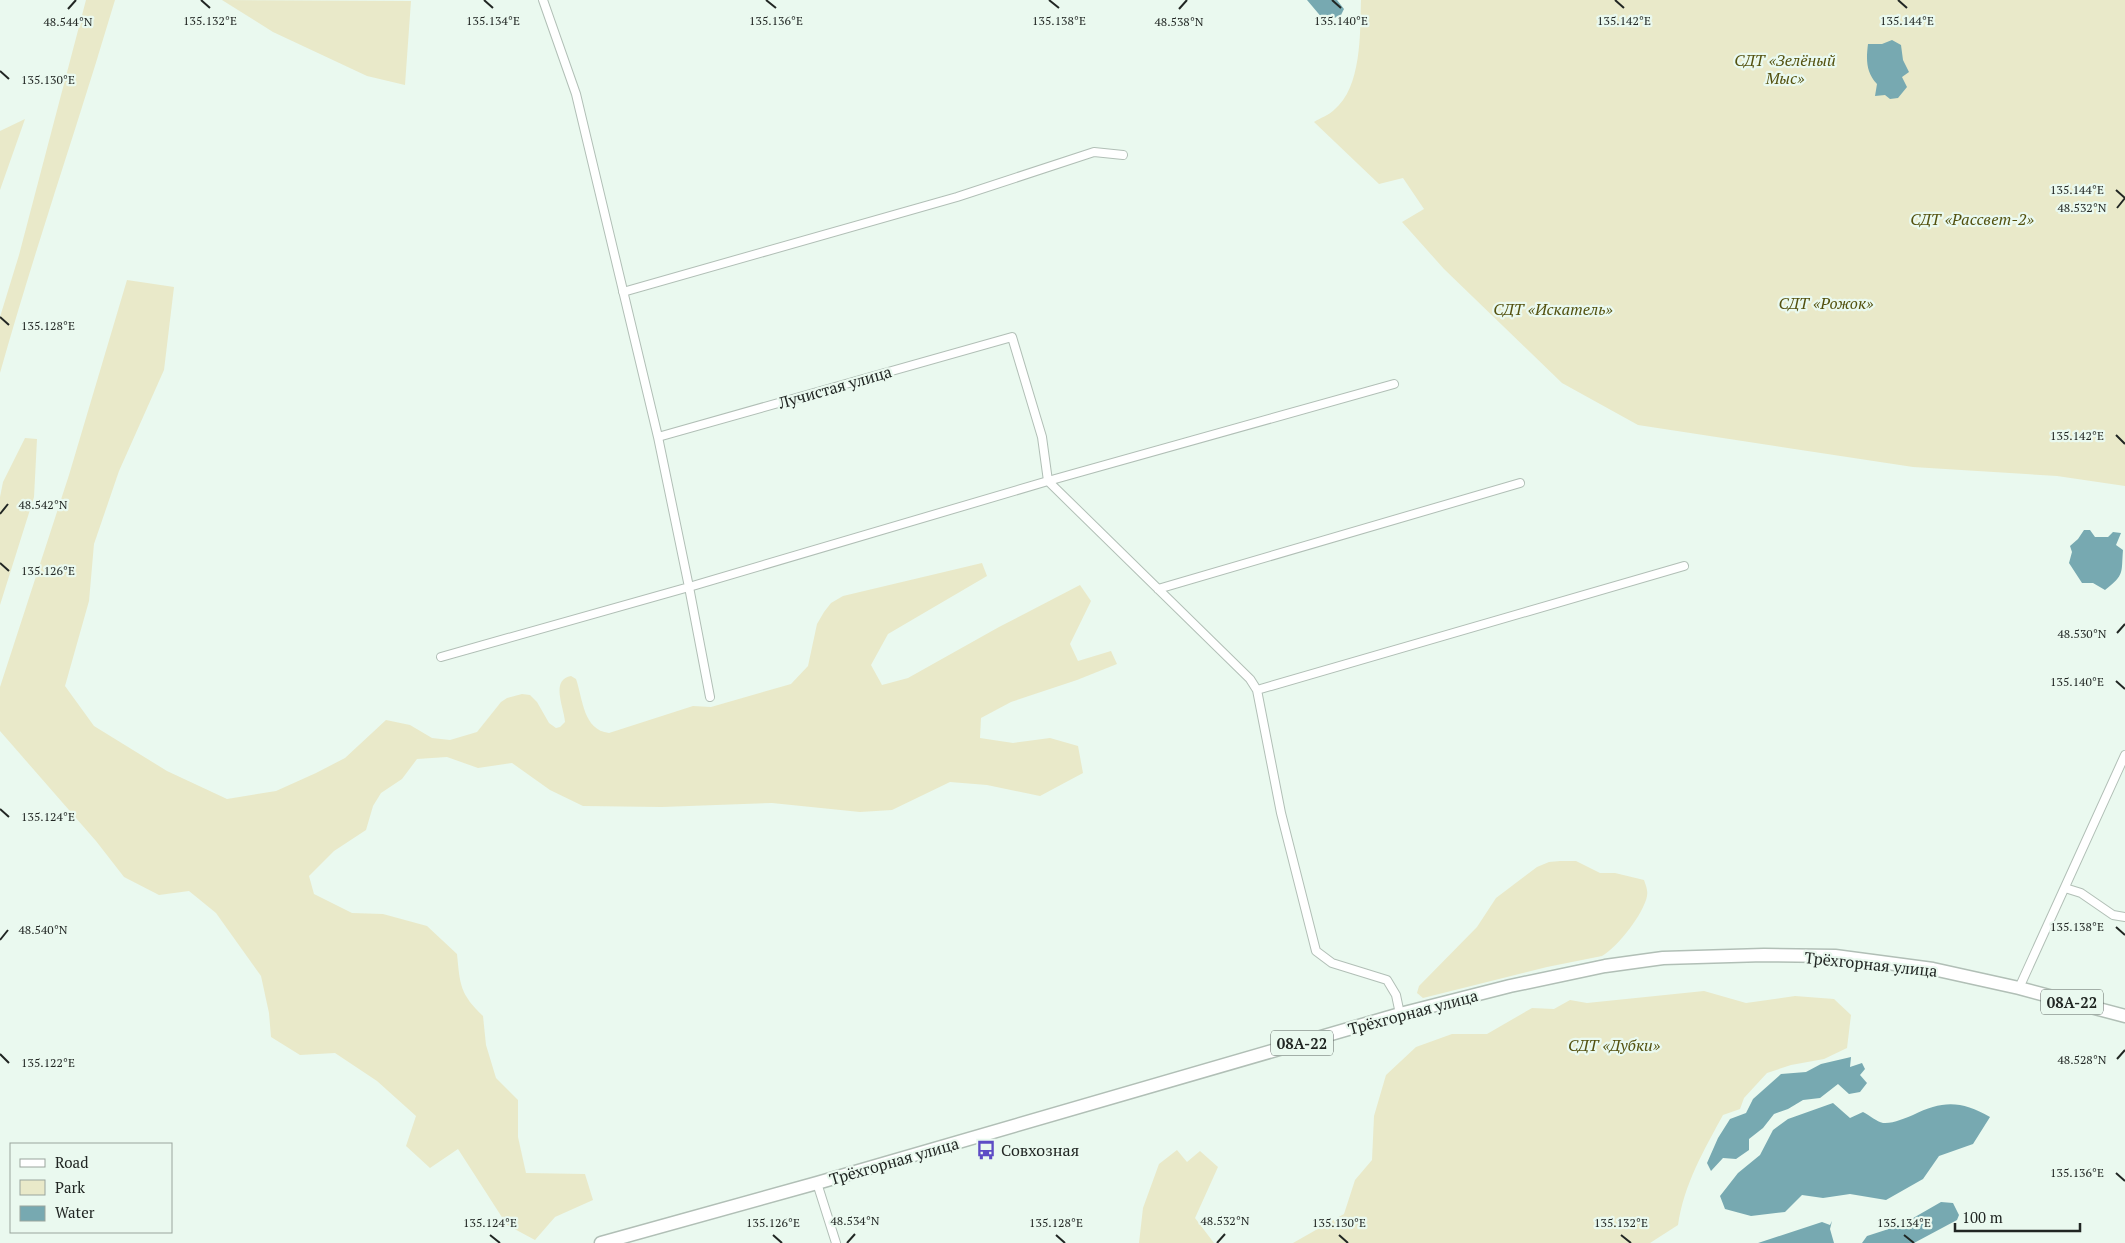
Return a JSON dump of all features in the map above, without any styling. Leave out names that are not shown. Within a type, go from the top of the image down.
[{"type":"highway","name":"Трёхгорная улица","points":[[601,1243],[818,1183],[1400,1014],[1549,976],[1605,966],[1663,958],[1764,955],[1835,956],[1933,970],[2019,988],[2125,1016]]},
{"type":"street","points":[[543,0],[576,94],[658,437],[710,697]]},
{"type":"street","points":[[623,292],[956,198],[1094,152],[1123,155]]},
{"type":"street","name":"Лучистая улица","points":[[658,437],[1012,337],[1042,437],[1048,481]]},
{"type":"street","points":[[441,657],[689,587],[1048,481],[1394,384]]},
{"type":"street","points":[[1048,481],[1250,679],[1257,690],[1279,803],[1312,945],[1328,961],[1387,980],[1396,994],[1400,1014]]},
{"type":"street","points":[[1158,589],[1520,483]]},
{"type":"street","points":[[1257,690],[1684,566]]},
{"type":"street","points":[[2019,988],[2125,755]]},
{"type":"street","points":[[2065,888],[2081,893],[2113,915],[2125,917]]},
{"type":"street","points":[[818,1183],[836,1243]]},
{"type":"green space","points":[[86,0],[115,0],[0,373],[0,317],[19,255]]},
{"type":"green space","points":[[222,0],[411,1],[405,85],[367,76],[273,32]]},
{"type":"green space","points":[[1361,0],[2125,0],[2125,486],[2057,476],[1913,467],[1638,425],[1562,383],[1444,269],[1402,222],[1424,209],[1403,178],[1379,184],[1314,122],[1334,110],[1350,88],[1358,59]]},
{"type":"green space","points":[[25,119],[0,190],[0,131]]},
{"type":"green space","points":[[127,280],[174,287],[164,370],[119,471],[94,544],[89,601],[65,686],[94,726],[167,771],[227,799],[276,791],[345,758],[386,720],[410,725],[432,738],[450,740],[477,732],[501,702],[507,698],[522,694],[530,695],[537,702],[549,723],[556,728],[565,722],[560,695],[561,683],[571,676],[576,679],[589,720],[600,731],[609,733],[693,706],[711,707],[791,684],[808,666],[817,624],[824,612],[831,603],[843,596],[982,563],[987,576],[888,634],[871,665],[882,685],[908,678],[999,627],[1080,585],[1091,601],[1070,644],[1078,661],[1111,651],[1117,664],[1077,680],[1011,702],[981,718],[980,738],[1013,743],[1050,738],[1078,746],[1083,773],[1040,796],[987,785],[950,782],[892,810],[860,812],[772,803],[662,807],[583,806],[550,790],[512,763],[478,768],[447,757],[417,759],[402,779],[381,793],[373,806],[366,830],[334,851],[309,876],[314,894],[352,913],[383,914],[427,926],[457,954],[462,988],[465,995],[483,1016],[486,1045],[496,1078],[518,1100],[518,1137],[526,1173],[585,1174],[593,1200],[555,1217],[535,1240],[507,1225],[458,1149],[430,1168],[406,1146],[416,1116],[377,1081],[335,1053],[300,1055],[271,1037],[269,1013],[261,976],[216,913],[189,891],[159,895],[124,877],[96,841],[0,731],[0,687],[69,475]]},
{"type":"green space","points":[[25,438],[37,439],[34,497],[0,605],[0,497],[3,482]]},
{"type":"green space","points":[[1576,861],[1600,873],[1615,873],[1644,880],[1647,896],[1641,911],[1622,938],[1608,952],[1602,956],[1547,967],[1423,998],[1417,993],[1419,986],[1477,927],[1496,898],[1537,867],[1549,862]]},
{"type":"green space","name":"СДТ «Дубки»","points":[[1704,991],[1746,1003],[1795,996],[1834,999],[1851,1015],[1847,1048],[1824,1059],[1791,1065],[1767,1073],[1744,1098],[1740,1109],[1723,1115],[1690,1181],[1678,1225],[1650,1243],[1293,1243],[1344,1214],[1355,1180],[1372,1160],[1374,1116],[1386,1075],[1416,1047],[1452,1034],[1487,1034],[1532,1008],[1554,1009],[1570,1000],[1587,1003]]},
{"type":"green space","points":[[1177,1150],[1187,1162],[1200,1151],[1218,1167],[1195,1218],[1214,1243],[1139,1243],[1143,1208],[1159,1164]]},
{"type":"water","points":[[1307,0],[1337,0],[1344,9],[1340,17],[1323,19]]},
{"type":"water","points":[[1892,40],[1901,45],[1903,60],[1909,72],[1902,77],[1907,87],[1898,98],[1890,99],[1885,95],[1875,96],[1877,84],[1869,70],[1867,55],[1868,44],[1882,44]]},
{"type":"water","points":[[2084,530],[2090,530],[2095,537],[2108,537],[2113,532],[2121,533],[2116,545],[2123,550],[2121,573],[2105,590],[2093,583],[2082,583],[2069,563],[2072,552],[2070,546]]},
{"type":"water","points":[[1851,1057],[1850,1067],[1862,1063],[1865,1069],[1860,1075],[1867,1083],[1860,1092],[1849,1094],[1838,1084],[1820,1098],[1803,1100],[1788,1109],[1774,1114],[1763,1128],[1749,1139],[1749,1150],[1736,1159],[1723,1158],[1711,1171],[1707,1163],[1718,1138],[1730,1119],[1746,1113],[1753,1099],[1781,1074],[1806,1072],[1821,1064]]},
{"type":"water","points":[[1833,1103],[1850,1118],[1863,1112],[1883,1123],[1891,1123],[1924,1110],[1952,1104],[1970,1108],[1990,1117],[1973,1144],[1939,1156],[1923,1179],[1886,1200],[1850,1194],[1823,1198],[1802,1195],[1785,1212],[1751,1216],[1725,1209],[1720,1196],[1738,1173],[1760,1155],[1773,1130],[1788,1119]]},
{"type":"water","points":[[1941,1202],[1953,1203],[1959,1215],[1957,1220],[1914,1243],[1862,1243],[1867,1236],[1901,1225]]},
{"type":"water","points":[[1832,1221],[1830,1229],[1834,1243],[1758,1243],[1822,1222],[1830,1225]]},
{"type":"place","name":"Совхозная","points":[[986,1150]]},
{"type":"park label","name":"СДТ «Зелёный Мыс»","points":[[1785,69]]},
{"type":"park label","name":"СДТ «Рассвет-2»","points":[[1972,219]]},
{"type":"park label","name":"СДТ «Рожок»","points":[[1826,303]]},
{"type":"park label","name":"СДТ «Искатель»","points":[[1553,309]]}]
